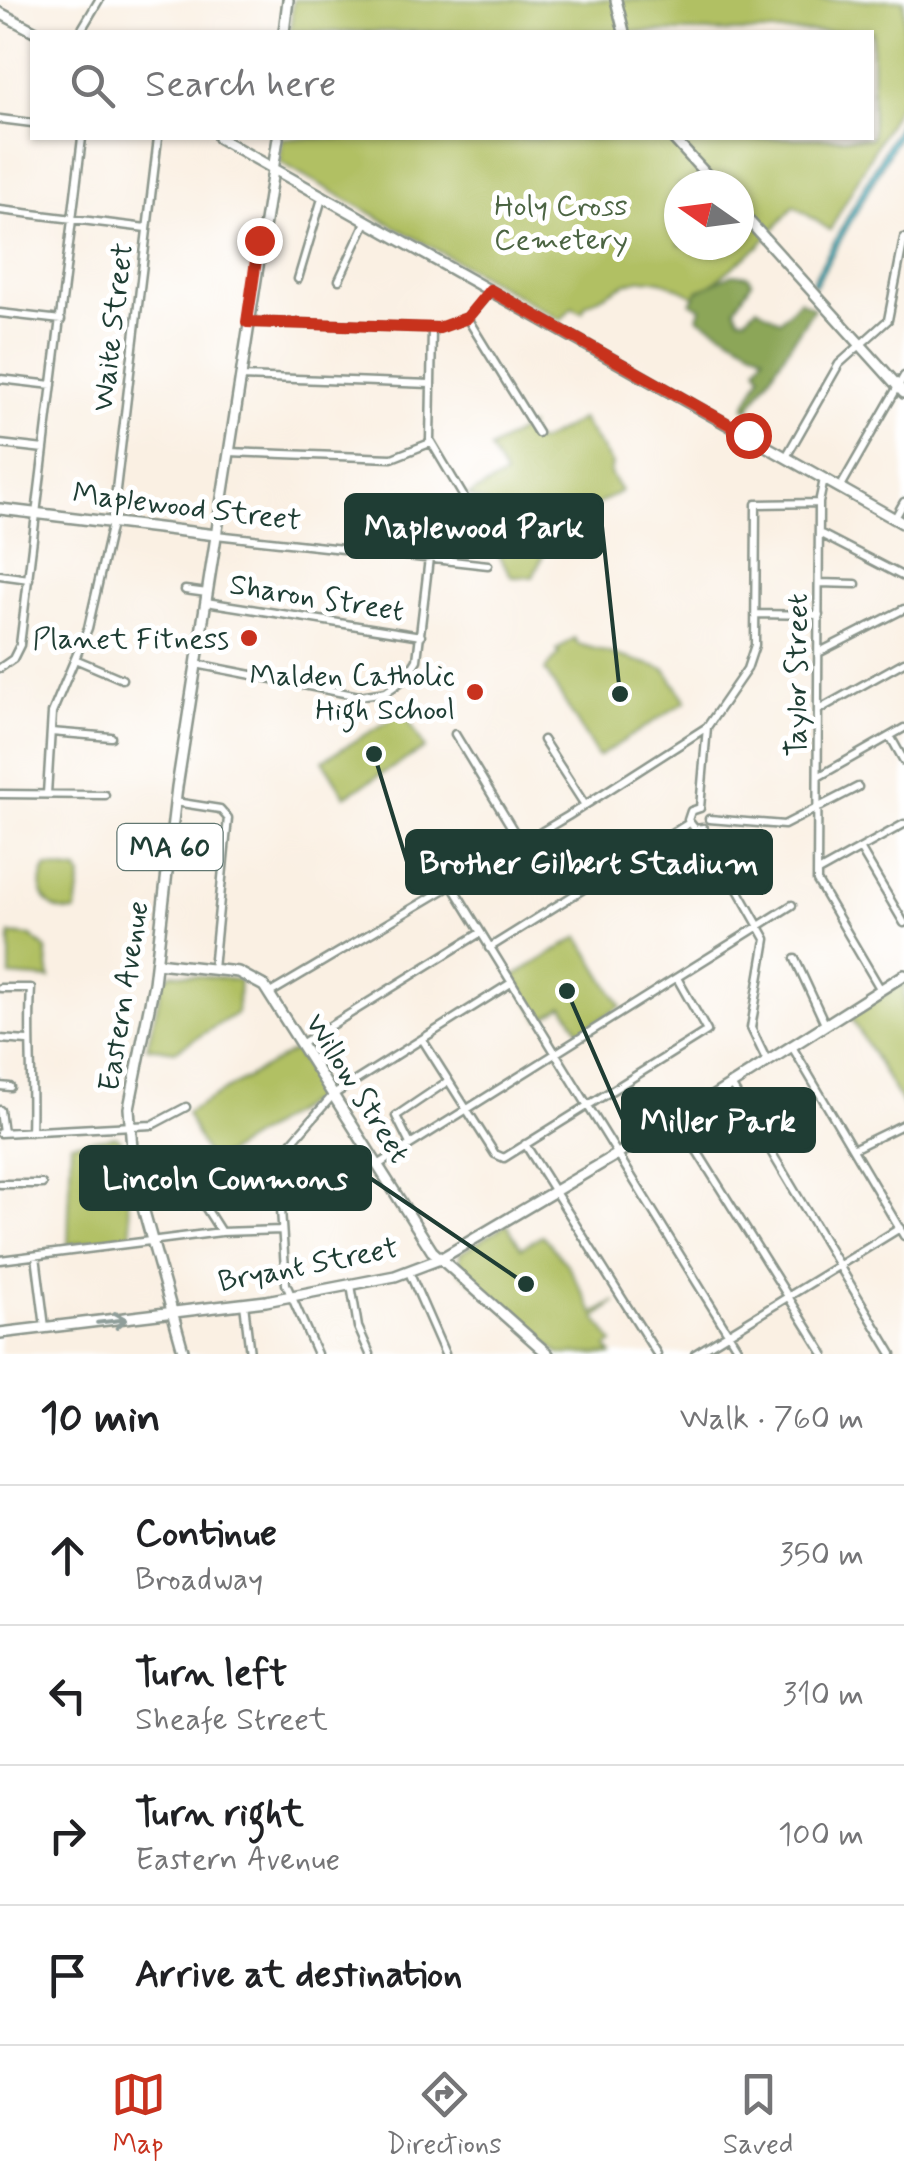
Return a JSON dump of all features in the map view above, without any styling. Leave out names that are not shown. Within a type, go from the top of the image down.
[{"type":"main road","points":[[284,30],[288,0]]},
{"type":"main road","points":[[616,0],[624,30]]},
{"type":"main road","points":[[0,13],[32,30]]},
{"type":"main road","points":[[224,140],[899,521]]},
{"type":"main road","name":"Eastern Avenue","points":[[184,1354],[150,1240],[132,1164],[129,1127],[134,1070],[157,963],[175,802],[275,140]]},
{"type":"main road","points":[[674,140],[702,170]]},
{"type":"main road","points":[[754,227],[901,389]]},
{"type":"main road","name":"Maplewood Street","points":[[0,510],[216,535]]},
{"type":"main road","points":[[157,963],[248,975],[270,992]]},
{"type":"main road","name":"Bryant Street","points":[[0,1333],[244,1304],[408,1272],[440,1259],[677,1118],[904,975]]},
{"type":"main road","name":"Willow Street","points":[[270,992],[377,1166],[440,1259],[548,1354]]},
{"type":"street","points":[[81,30],[99,0]]},
{"type":"street","points":[[0,119],[30,123]]},
{"type":"street","points":[[0,668],[13,659],[20,645],[82,140]]},
{"type":"street","name":"Waite Street","points":[[47,794],[53,711],[89,623],[112,523],[158,140]]},
{"type":"street","points":[[298,279],[323,195]]},
{"type":"street","points":[[0,210],[146,228]]},
{"type":"street","points":[[338,280],[368,220]]},
{"type":"street","points":[[786,457],[839,364],[891,315],[904,238]]},
{"type":"street","points":[[247,322],[432,328],[467,318],[490,290]]},
{"type":"street","points":[[0,313],[61,320]]},
{"type":"street","points":[[467,318],[538,433]]},
{"type":"street","points":[[432,328],[430,442],[468,504],[478,510]]},
{"type":"street","points":[[840,488],[901,389],[904,376]]},
{"type":"street","points":[[240,377],[430,384]]},
{"type":"street","points":[[0,379],[52,385]]},
{"type":"street","points":[[229,452],[392,458],[430,442]]},
{"type":"street","points":[[0,444],[44,449]]},
{"type":"street","name":"Taylor Street","points":[[818,872],[819,503],[824,478]]},
{"type":"street","points":[[899,521],[904,502]]},
{"type":"street","points":[[270,992],[521,844],[707,727],[752,656],[756,504],[819,503]]},
{"type":"street","points":[[819,533],[904,577]]},
{"type":"street","name":"Maplewood Street","points":[[216,535],[488,565]]},
{"type":"street","points":[[196,664],[369,696],[386,692],[405,679],[417,660],[429,558]]},
{"type":"street","points":[[0,576],[28,579]]},
{"type":"street","points":[[819,583],[856,584]]},
{"type":"street","name":"Sharon Street","points":[[185,590],[420,636]]},
{"type":"street","points":[[820,652],[904,609]]},
{"type":"street","points":[[756,614],[819,614]]},
{"type":"street","points":[[75,659],[122,679]]},
{"type":"street","points":[[819,710],[904,662]]},
{"type":"street","points":[[707,727],[700,808],[710,820],[784,825],[858,787]]},
{"type":"street","points":[[818,777],[904,728]]},
{"type":"street","points":[[51,732],[111,736]]},
{"type":"street","points":[[455,734],[521,844]]},
{"type":"street","points":[[890,736],[904,761]]},
{"type":"street","points":[[543,740],[585,805]]},
{"type":"street","points":[[0,794],[105,795]]},
{"type":"street","points":[[175,802],[220,809],[228,818],[213,968]]},
{"type":"street","points":[[689,824],[689,814],[700,808]]},
{"type":"street","points":[[703,828],[710,820]]},
{"type":"street","points":[[489,948],[689,824],[703,828],[766,945],[751,1030],[766,1059]]},
{"type":"street","points":[[881,990],[819,885],[818,872],[904,824]]},
{"type":"street","points":[[861,850],[904,922]]},
{"type":"street","points":[[451,884],[741,1354]]},
{"type":"street","points":[[377,1166],[792,906]]},
{"type":"street","points":[[301,1044],[480,932]]},
{"type":"street","points":[[795,959],[825,1024]]},
{"type":"street","points":[[422,1039],[497,1156],[506,1157],[707,1031],[677,978]]},
{"type":"street","points":[[317,1354],[288,1296],[279,1176],[284,1152],[332,1095],[511,983]]},
{"type":"street","points":[[0,988],[31,988],[27,1042],[33,1076],[32,1132]]},
{"type":"street","points":[[0,1039],[27,1042]]},
{"type":"street","points":[[695,1354],[839,1265],[902,1232],[791,1045]]},
{"type":"street","points":[[410,1144],[396,1122],[397,1115],[448,1081]]},
{"type":"street","points":[[730,1082],[892,1354]]},
{"type":"street","points":[[0,1086],[10,1086]]},
{"type":"street","points":[[0,1110],[2,1133],[160,1124],[186,1107]]},
{"type":"street","points":[[677,1118],[824,1354]]},
{"type":"street","points":[[853,1150],[903,1127]]},
{"type":"street","points":[[525,1144],[656,1354]]},
{"type":"street","points":[[186,1178],[222,1232]]},
{"type":"street","points":[[0,1184],[42,1184]]},
{"type":"street","points":[[0,1260],[222,1232],[282,1230]]},
{"type":"street","points":[[36,1256],[45,1328]]},
{"type":"street","points":[[408,1272],[445,1354]]},
{"type":"street","points":[[351,1285],[358,1329],[370,1354]]},
{"type":"street","points":[[244,1304],[250,1354]]},
{"type":"green space","name":"Holy Cross Cemetery","points":[[293,0],[904,0],[904,95],[830,230],[794,206],[754,250],[754,170],[664,170],[664,260],[742,260],[696,297],[664,282],[640,280],[603,295],[582,312],[572,307],[561,320],[280,162],[282,140],[874,140],[874,30],[290,30]]},
{"type":"green space","points":[[733,274],[748,276],[752,282],[735,308],[739,317],[745,318],[757,307],[780,321],[799,300],[814,308],[749,409],[744,407],[761,375],[757,367],[764,355],[698,318],[701,308],[691,303],[698,291]]},
{"type":"green space","points":[[581,419],[612,464],[610,474],[621,491],[590,509],[579,525],[549,543],[533,577],[512,577],[478,523],[488,515],[488,504],[468,496],[505,476],[490,449],[529,426],[529,438],[540,442]]},
{"type":"green space","points":[[574,638],[578,644],[665,669],[686,701],[598,757],[545,670],[559,654],[557,650]]},
{"type":"green space","points":[[404,712],[425,748],[345,796],[323,760]]},
{"type":"green space","points":[[47,867],[78,871],[81,876],[76,911],[58,909],[45,900],[41,885]]},
{"type":"green space","points":[[10,934],[31,936],[46,949],[50,979],[10,976]]},
{"type":"green space","points":[[579,937],[621,1006],[580,1032],[564,1006],[540,1020],[514,976]]},
{"type":"green space","points":[[172,973],[239,980],[237,1013],[175,1051],[147,1047],[163,980]]},
{"type":"green space","points":[[904,982],[904,1107],[850,1016]]},
{"type":"green space","points":[[295,1050],[321,1091],[319,1096],[219,1158],[224,1168],[215,1173],[186,1113]]},
{"type":"green space","points":[[116,1136],[120,1140],[132,1234],[68,1245],[71,1143]]},
{"type":"green space","points":[[507,1224],[521,1248],[542,1235],[569,1267],[594,1314],[616,1301],[596,1318],[613,1343],[607,1347],[612,1354],[560,1354],[459,1271],[460,1253]]},
{"type":"water","points":[[904,114],[904,126],[815,286],[812,282]]},
{"type":"place","name":"Planet Fitness","points":[[249,638]]},
{"type":"place","name":"Malden Catholic High School","points":[[475,692]]},
{"type":"place","name":"Maplewood Park","points":[[620,694]]},
{"type":"place","name":"Brother Gilbert Stadium","points":[[374,754]]},
{"type":"place","name":"Miller Park","points":[[567,991]]},
{"type":"place","name":"Lincoln Commons","points":[[526,1284]]},
{"type":"route","points":[[259,240],[247,322],[439,328],[467,318],[490,290],[748,435]]}]
